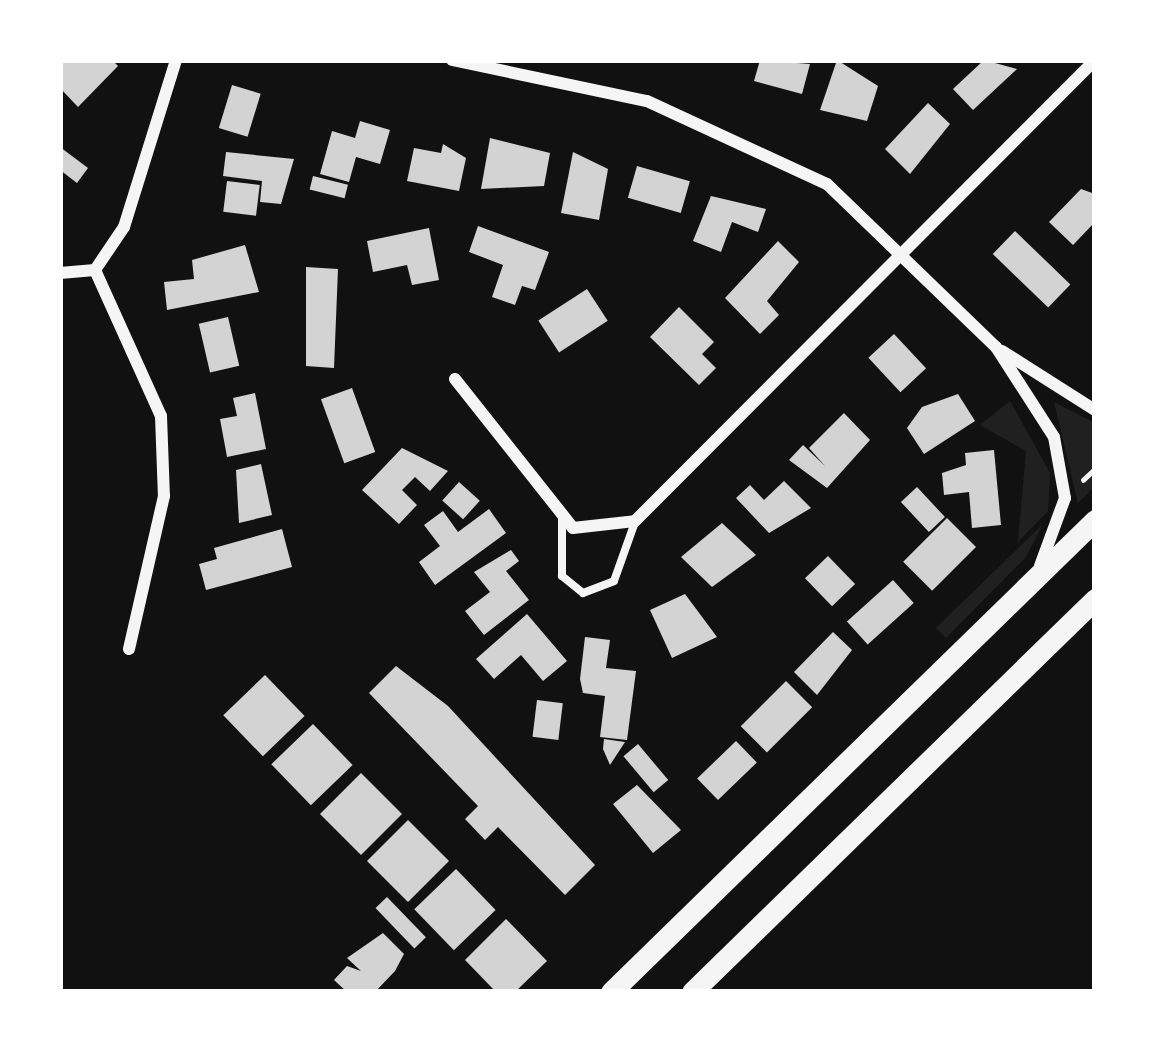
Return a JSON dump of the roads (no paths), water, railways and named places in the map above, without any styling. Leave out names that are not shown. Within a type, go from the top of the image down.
[{"type":"main road","points":[[611,992],[1095,520]]},
{"type":"main road","points":[[692,992],[1095,599]]},
{"type":"street","points":[[95,270],[124,226],[176,60]]},
{"type":"street","points":[[452,60],[647,101],[749,142],[826,184],[907,254],[996,346],[1095,410]]},
{"type":"street","points":[[455,379],[562,519],[585,533],[635,520],[907,254],[1095,60]]},
{"type":"street","points":[[60,273],[95,270]]},
{"type":"street","points":[[95,270],[161,416],[164,496],[129,649]]},
{"type":"street","points":[[996,346],[1064,474],[1034,580]]},
{"type":"lane","points":[[562,519],[562,576],[583,593],[614,581],[635,520]]}]
